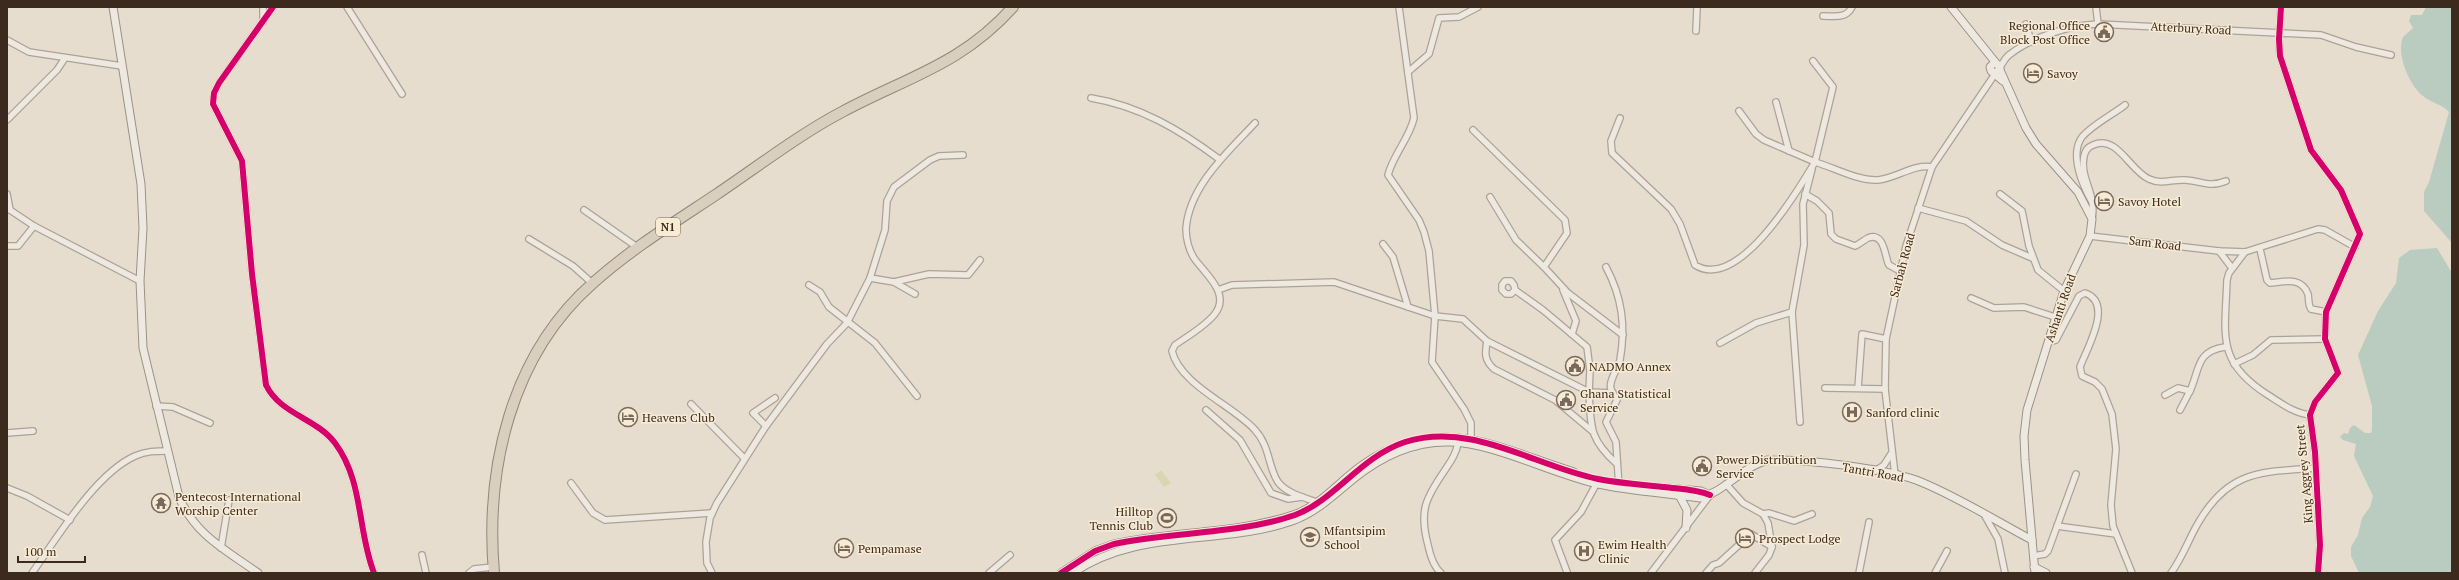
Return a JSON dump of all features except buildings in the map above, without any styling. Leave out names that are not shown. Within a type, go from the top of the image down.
[{"type":"highway","name":"N1","points":[[494,570],[492,502],[496,464],[506,422],[515,399],[542,345],[568,309],[592,283],[637,247],[840,113],[942,64],[963,52],[998,23],[1013,7]]},
{"type":"street","points":[[113,7],[141,184],[143,228],[140,281],[143,348],[179,497],[188,518],[221,548],[258,573]]},
{"type":"street","points":[[263,7],[263,22]]},
{"type":"street","points":[[273,7],[219,83],[213,99],[215,110],[242,161],[252,274],[266,385],[271,395],[281,405],[327,434],[350,466],[356,487],[374,573]]},
{"type":"street","points":[[347,7],[402,94]]},
{"type":"street","points":[[1399,7],[1414,118],[1412,128],[1390,167],[1388,175],[1411,207],[1424,232],[1429,251],[1435,316],[1432,362],[1466,414],[1471,424],[1471,439]]},
{"type":"street","points":[[1408,72],[1429,54],[1439,18],[1458,17],[1478,7]]},
{"type":"street","points":[[1696,31],[1697,7]]},
{"type":"street","points":[[1823,16],[1846,15],[1852,7]]},
{"type":"street","points":[[1951,7],[1986,51],[2006,84],[2026,128],[2036,144],[2078,192],[2092,219]]},
{"type":"street","points":[[2096,7],[2098,24]]},
{"type":"street","name":"King Aggrey Street","points":[[2281,7],[2280,56],[2311,150],[2341,190],[2359,229],[2360,236],[2326,312],[2325,339],[2335,360],[2338,373],[2315,402],[2310,416],[2316,468],[2320,545],[2318,573]]},
{"type":"street","points":[[2026,24],[2031,42]]},
{"type":"street","name":"Atterbury Road","points":[[1987,86],[1996,69],[2008,55],[2031,42],[2083,25],[2098,24],[2321,35],[2356,47],[2391,55]]},
{"type":"street","points":[[7,40],[29,52],[122,66]]},
{"type":"street","points":[[7,120],[57,70],[65,58]]},
{"type":"street","points":[[1620,118],[1611,141],[1612,154],[1671,209],[1680,224],[1691,259],[1695,265],[1703,270],[1725,265],[1759,243],[1816,162],[1833,87],[1813,61]]},
{"type":"street","name":"Sarbah Road","points":[[1895,475],[1891,454],[1885,389],[1886,339],[1900,271],[1918,208],[1932,167],[1987,86]]},
{"type":"street","points":[[1091,98],[1118,102],[1141,112],[1193,140],[1219,159]]},
{"type":"street","points":[[1776,102],[1788,151]]},
{"type":"street","points":[[2094,206],[2081,184],[2078,170],[2078,147],[2085,135],[2125,105]]},
{"type":"street","points":[[1739,111],[1756,134],[1764,140],[1788,151],[1860,178],[1878,180],[1894,177],[1919,166],[1932,167]]},
{"type":"street","points":[[1255,123],[1219,159],[1188,214],[1186,230],[1189,246],[1194,257],[1214,281],[1218,290],[1220,303],[1217,312],[1176,345],[1172,351],[1174,358],[1213,398],[1255,428],[1270,456],[1278,482],[1285,488],[1302,497],[1320,503]]},
{"type":"street","points":[[1473,130],[1565,220],[1567,233],[1544,267]]},
{"type":"street","points":[[2092,219],[2094,206],[2083,164],[2084,154],[2088,148],[2095,144],[2104,143],[2112,145],[2134,169],[2148,179],[2157,182],[2184,180],[2210,185],[2226,181]]},
{"type":"street","points":[[712,573],[707,564],[706,542],[712,513],[744,458],[766,426],[827,344],[846,323],[870,278],[885,230],[888,201],[894,187],[934,158],[963,155]]},
{"type":"street","points":[[1800,422],[1792,312],[1802,262],[1805,194],[1809,184],[1812,168]]},
{"type":"street","points":[[7,194],[9,209],[34,226],[140,281]]},
{"type":"street","points":[[1805,194],[1825,208],[1829,213],[1830,234],[1836,239],[1855,246],[1868,238],[1876,238],[1885,246],[1887,262],[1900,271]]},
{"type":"street","points":[[2000,194],[2022,211],[2032,258],[2041,273],[2064,291]]},
{"type":"street","points":[[1490,197],[1516,240],[1544,267],[1562,288],[1623,335]]},
{"type":"street","points":[[1918,208],[1966,221],[2002,245],[2032,258]]},
{"type":"street","points":[[584,210],[637,247]]},
{"type":"street","name":"Ashanti Road","points":[[2034,570],[2024,436],[2029,403],[2064,291],[2074,266],[2090,236],[2092,219]]},
{"type":"street","points":[[7,246],[18,246],[34,226]]},
{"type":"street","name":"Sam Road","points":[[2090,236],[2219,251],[2245,252],[2318,229],[2325,230],[2355,247]]},
{"type":"street","points":[[528,239],[573,266],[592,283]]},
{"type":"street","points":[[1383,244],[1393,257],[1408,307]]},
{"type":"street","points":[[2260,248],[2267,280],[2270,282],[2285,280],[2299,283],[2306,290],[2311,309],[2326,312]]},
{"type":"street","points":[[2219,251],[2232,268]]},
{"type":"street","points":[[2245,252],[2232,268],[2227,280],[2225,347],[2242,376],[2253,385],[2293,410],[2310,416]]},
{"type":"street","points":[[894,282],[929,274],[968,275],[980,260]]},
{"type":"street","points":[[1606,267],[1617,286],[1621,305],[1623,335],[1619,361],[1610,384],[1617,400],[1606,422],[1616,442],[1619,484]]},
{"type":"street","points":[[870,278],[894,282],[915,294]]},
{"type":"street","points":[[1218,290],[1232,285],[1334,282],[1435,316],[1463,319],[1487,341],[1589,392],[1613,393]]},
{"type":"street","points":[[809,285],[820,292],[827,305],[846,323],[875,343],[917,396]]},
{"type":"street","points":[[1562,288],[1575,315],[1576,327],[1572,334]]},
{"type":"street","points":[[1514,290],[1543,310],[1589,350],[1589,392],[1592,432],[1599,447],[1617,464]]},
{"type":"street","points":[[2048,342],[2056,340],[2075,299],[2085,293],[2092,296],[2099,305],[2097,321],[2080,367],[2080,373],[2082,376],[2096,382],[2102,389],[2112,414],[2116,449],[2111,505],[2113,526],[2132,573]]},
{"type":"street","points":[[1971,298],[1994,308],[2024,307],[2055,317]]},
{"type":"street","points":[[1720,342],[1756,323],[1792,312]]},
{"type":"street","points":[[1858,388],[1862,334],[1886,339]]},
{"type":"street","points":[[2234,364],[2253,355],[2271,340],[2325,339]]},
{"type":"street","points":[[1487,341],[1484,356],[1488,364],[1494,369],[1556,400],[1592,432]]},
{"type":"street","points":[[2180,410],[2190,391],[2202,356],[2210,351],[2225,347]]},
{"type":"street","points":[[1825,388],[1885,389]]},
{"type":"street","points":[[2165,394],[2178,388],[2190,391]]},
{"type":"street","points":[[766,426],[753,413],[775,398]]},
{"type":"street","points":[[691,404],[744,458]]},
{"type":"street","points":[[156,406],[173,408],[210,424]]},
{"type":"street","points":[[1206,410],[1240,440],[1270,493],[1288,499],[1302,497]]},
{"type":"street","points":[[7,433],[33,430]]},
{"type":"street","points":[[1073,573],[1092,560],[1133,546],[1247,532],[1283,524],[1305,516],[1363,465],[1397,446],[1416,440],[1440,436],[1471,439],[1598,481]]},
{"type":"street","points":[[1441,573],[1437,570],[1430,551],[1423,513],[1426,500],[1456,453],[1458,443]]},
{"type":"street","points":[[1061,573],[1095,551],[1114,544],[1294,515],[1320,503],[1366,470],[1389,456],[1424,444],[1458,443],[1481,447],[1598,481],[1700,498],[1710,495]]},
{"type":"street","points":[[32,573],[70,520],[100,483],[121,465],[146,452],[168,451]]},
{"type":"street","points":[[1874,471],[1884,465],[1891,454]]},
{"type":"street","name":"Tantri Road","points":[[1710,495],[1754,466],[1768,460],[1874,471],[1923,483],[2032,540]]},
{"type":"street","points":[[2171,573],[2206,510],[2241,478],[2266,472],[2316,468]]},
{"type":"street","points":[[2033,556],[2047,553],[2076,474]]},
{"type":"street","points":[[1567,572],[1555,540],[1581,512],[1598,481]]},
{"type":"street","points":[[571,483],[593,513],[605,520],[712,513]]},
{"type":"street","points":[[1619,484],[1700,491],[1710,495]]},
{"type":"street","points":[[1726,484],[1737,499],[1763,514],[1771,531],[1772,547],[1769,555],[1755,573]]},
{"type":"street","points":[[7,488],[27,496],[70,520]]},
{"type":"street","points":[[1679,495],[1687,510],[1686,528]]},
{"type":"street","points":[[1651,573],[1710,495]]},
{"type":"street","points":[[221,548],[229,500]]},
{"type":"street","points":[[1763,514],[1769,513],[1794,521],[1812,514]]},
{"type":"street","points":[[1985,516],[1998,539],[2005,573]]},
{"type":"street","points":[[1859,573],[1869,522]]},
{"type":"street","points":[[2057,526],[2116,534]]},
{"type":"street","points":[[1706,573],[1713,565],[1719,563],[1752,534],[1772,547]]},
{"type":"street","points":[[1934,573],[1947,551]]},
{"type":"street","points":[[422,555],[426,573]]},
{"type":"street","points":[[989,573],[1010,555]]},
{"type":"street","points":[[469,573],[474,569],[494,570]]},
{"type":"street","points":[[2034,570],[2046,573]]},
{"type":"shaded area","points":[[2426,7],[2452,7],[2452,243],[2424,211],[2424,192],[2429,182],[2449,112],[2423,96],[2413,85],[2405,69],[2401,52],[2403,37],[2413,28],[2409,21],[2411,15],[2422,15]]},
{"type":"shaded area","points":[[2437,248],[2452,273],[2452,573],[2359,573],[2351,556],[2351,547],[2358,535],[2362,518],[2370,507],[2373,496],[2354,456],[2356,444],[2343,440],[2340,437],[2344,433],[2348,434],[2350,428],[2354,425],[2365,433],[2371,433],[2372,430],[2372,406],[2358,355],[2378,311],[2396,283],[2399,258],[2410,250]]},
{"type":"shaded area","name":"Hilltop Tennis Club","points":[[1161,470],[1171,483],[1164,487],[1155,475]]},
{"type":"shaded area","name":"Hilltop Tennis Club","points":[[1163,510],[1176,519],[1171,526],[1159,516]]},
{"type":"cycle path","points":[[273,7],[219,83],[214,93],[213,104],[242,161],[252,274],[266,385],[272,395],[280,403],[318,427],[327,435],[335,443],[344,458],[356,490],[365,540],[374,573]]},
{"type":"cycle path","points":[[2281,7],[2279,39],[2280,56],[2311,150],[2341,190],[2360,234],[2326,312],[2325,339],[2338,373],[2315,402],[2310,415],[2315,452],[2320,545],[2318,573]]},
{"type":"cycle path","points":[[1061,573],[1095,551],[1114,544],[1252,526],[1295,515],[1323,499],[1374,458],[1389,449],[1405,442],[1430,437],[1454,437],[1479,441],[1574,473],[1598,479],[1687,490],[1710,495]]},
{"type":"place","name":"Regional Office Block Post Office","points":[[2104,32]]},
{"type":"place","name":"Savoy","points":[[2033,73]]},
{"type":"place","name":"Savoy Hotel","points":[[2104,201]]},
{"type":"place","name":"NADMO Annex","points":[[1575,366]]},
{"type":"place","name":"Ghana Statistical Service","points":[[1566,400]]},
{"type":"place","name":"Sanford clinic","points":[[1852,412]]},
{"type":"place","name":"Heavens Club","points":[[628,417]]},
{"type":"place","name":"Power Distribution Service","points":[[1702,466]]},
{"type":"place","name":"Pentecost International Worship Center","points":[[161,503]]},
{"type":"place","name":"Hilltop Tennis Club","points":[[1167,518]]},
{"type":"place","name":"Mfantsipim School","points":[[1310,537]]},
{"type":"place","name":"Prospect Lodge","points":[[1745,538]]},
{"type":"place","name":"Pempamase","points":[[844,548]]},
{"type":"place","name":"Ewim Health Clinic","points":[[1584,551]]}]
